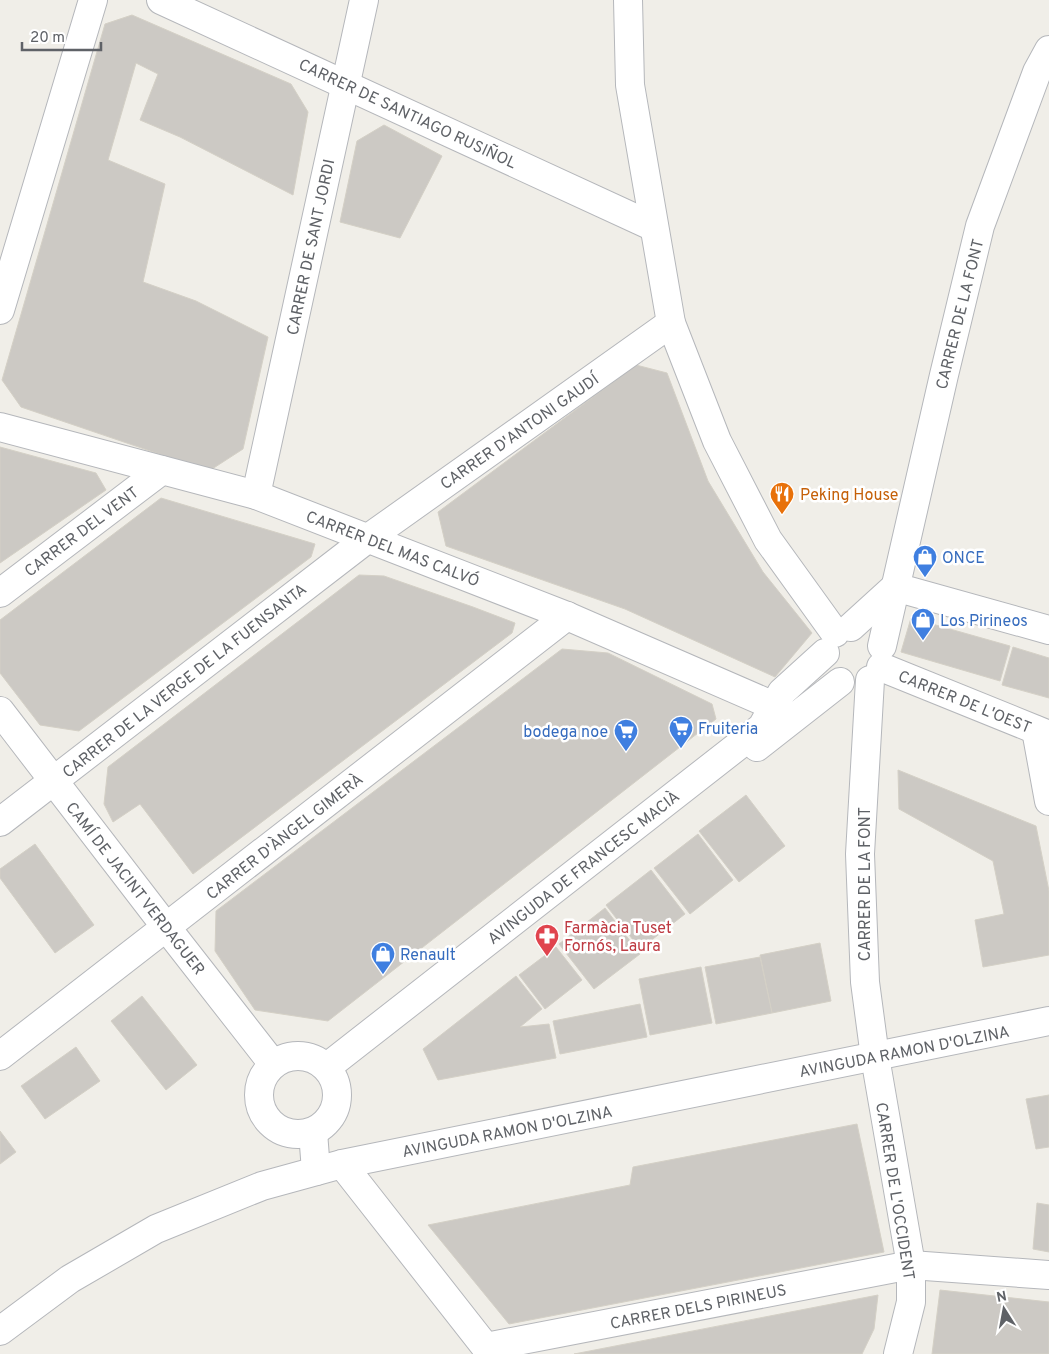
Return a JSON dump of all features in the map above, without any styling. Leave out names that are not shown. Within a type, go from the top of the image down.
[{"type":"street","points":[[0,310],[93,0]]},
{"type":"street","name":"CARRER DE SANTIAGO RUSIÑOL","points":[[161,0],[654,227]]},
{"type":"street","name":"CARRER DE SANT JORDI","points":[[256,494],[364,0]]},
{"type":"street","points":[[628,0],[630,85],[671,323],[717,441],[768,540],[837,638]]},
{"type":"street","name":"CARRER DE LA FONT","points":[[875,1057],[865,982],[860,854],[878,665],[980,226],[1037,72],[1049,50]]},
{"type":"street","name":"CARRER D'ANTONI GAUDÍ","points":[[368,539],[671,323]]},
{"type":"street","name":"CARRER DEL MAS CALVÓ","points":[[0,426],[256,494],[567,616],[774,706]]},
{"type":"street","name":"CARRER DEL VENT","points":[[0,593],[162,470]]},
{"type":"street","name":"CARRER DE LA VERGE DE LA FUENSANTA","points":[[0,822],[368,539]]},
{"type":"street","points":[[837,638],[860,627],[870,631],[877,637],[878,665],[856,685],[840,682],[828,670],[837,638],[895,587],[1049,630]]},
{"type":"street","name":"CARRER D'ÀNGEL GIMERÀ","points":[[0,1056],[567,616]]},
{"type":"street","name":"AVINGUDA DE FRANCESC MACIÀ","points":[[330,1072],[762,727],[782,692],[837,638]]},
{"type":"street","name":"CARRER DE L'OEST","points":[[878,665],[1042,732]]},
{"type":"street","name":"AVINGUDA DE FRANCESC MACIÀ","points":[[330,1072],[840,682]]},
{"type":"street","name":"CAMÍ DE JACINT VERDAGUER","points":[[0,711],[273,1064]]},
{"type":"street","points":[[1042,732],[1049,801]]},
{"type":"street","name":"AVINGUDA RAMON D'OLZINA","points":[[0,1331],[70,1280],[156,1229],[262,1186],[342,1164],[1049,1021]]},
{"type":"street","points":[[306,1056],[317,1060],[330,1072],[338,1090],[337,1103],[332,1115],[324,1125],[313,1132],[300,1135],[276,1128],[267,1120],[261,1109],[258,1097],[260,1084],[265,1073],[273,1064],[283,1058],[306,1056]]},
{"type":"street","name":"CARRER DE L'OCCIDENT","points":[[875,1057],[911,1265],[911,1302],[898,1354]]},
{"type":"street","points":[[313,1132],[316,1171]]},
{"type":"street","points":[[342,1164],[488,1350]]},
{"type":"street","name":"CARRER DELS PIRINEUS","points":[[488,1350],[911,1265],[1049,1275]]},
{"type":"building","points":[[132,15],[291,84],[308,112],[293,195],[180,137],[140,120],[158,74],[136,63],[108,160],[165,184],[143,282],[196,301],[268,337],[243,449],[209,471],[21,407],[2,380],[105,24]]},
{"type":"building","points":[[384,125],[442,156],[400,238],[340,222],[357,141]]},
{"type":"building","points":[[636,365],[667,373],[708,481],[763,572],[812,633],[775,677],[625,609],[446,546],[438,512]]},
{"type":"building","points":[[0,447],[96,473],[106,490],[0,563]]},
{"type":"building","points":[[161,498],[315,544],[311,557],[79,731],[40,725],[0,673],[0,620]]},
{"type":"building","points":[[359,575],[384,576],[473,607],[515,623],[512,633],[193,874],[140,804],[113,822],[104,804],[108,767]]},
{"type":"building","points":[[911,618],[1010,646],[1000,681],[901,652]]},
{"type":"building","points":[[1013,647],[1049,658],[1049,698],[1002,685]]},
{"type":"building","points":[[562,649],[608,653],[712,704],[716,719],[328,1021],[255,1010],[215,951],[216,911]]},
{"type":"building","points":[[898,770],[1036,826],[1049,891],[1049,955],[983,967],[975,920],[1004,914],[993,861],[899,809]]},
{"type":"building","points":[[746,795],[785,846],[739,882],[699,831]]},
{"type":"building","points":[[698,834],[733,880],[690,914],[654,868]]},
{"type":"building","points":[[35,844],[94,925],[55,953],[0,878],[0,869]]},
{"type":"building","points":[[651,870],[685,914],[640,949],[606,905]]},
{"type":"building","points":[[605,908],[640,954],[594,989],[559,944]]},
{"type":"building","points":[[820,943],[831,1001],[772,1013],[760,955]]},
{"type":"building","points":[[556,947],[582,980],[545,1009],[519,975]]},
{"type":"building","points":[[760,957],[772,1013],[716,1024],[705,967]]},
{"type":"building","points":[[701,967],[712,1023],[650,1035],[639,979]]},
{"type":"building","points":[[516,976],[542,1009],[520,1027],[549,1024],[556,1058],[438,1080],[423,1049]]},
{"type":"building","points":[[142,996],[197,1065],[166,1090],[111,1021]]},
{"type":"building","points":[[640,1004],[647,1037],[560,1054],[553,1021]]},
{"type":"building","points":[[76,1047],[100,1081],[45,1119],[21,1086]]},
{"type":"building","points":[[1049,1095],[1049,1147],[1036,1149],[1026,1099]]},
{"type":"building","points":[[857,1124],[884,1252],[509,1324],[428,1225],[630,1185],[633,1167]]},
{"type":"building","points":[[0,1131],[16,1152],[0,1164]]},
{"type":"building","points":[[1037,1203],[1049,1205],[1049,1252],[1033,1249]]},
{"type":"building","points":[[940,1290],[1049,1302],[1049,1354],[932,1354]]},
{"type":"building","points":[[878,1295],[874,1329],[862,1354],[574,1354]]},
{"type":"place","name":"Peking House","points":[[782,515]]},
{"type":"place","name":"ONCE","points":[[925,578]]},
{"type":"place","name":"Los Pirineos","points":[[923,641]]},
{"type":"place","name":"Fruiteria","points":[[681,749]]},
{"type":"place","name":"bodega noe","points":[[626,752]]},
{"type":"place","name":"Farmàcia Tuset Fornós, Laura","points":[[547,957]]},
{"type":"place","name":"Renault","points":[[383,975]]}]
